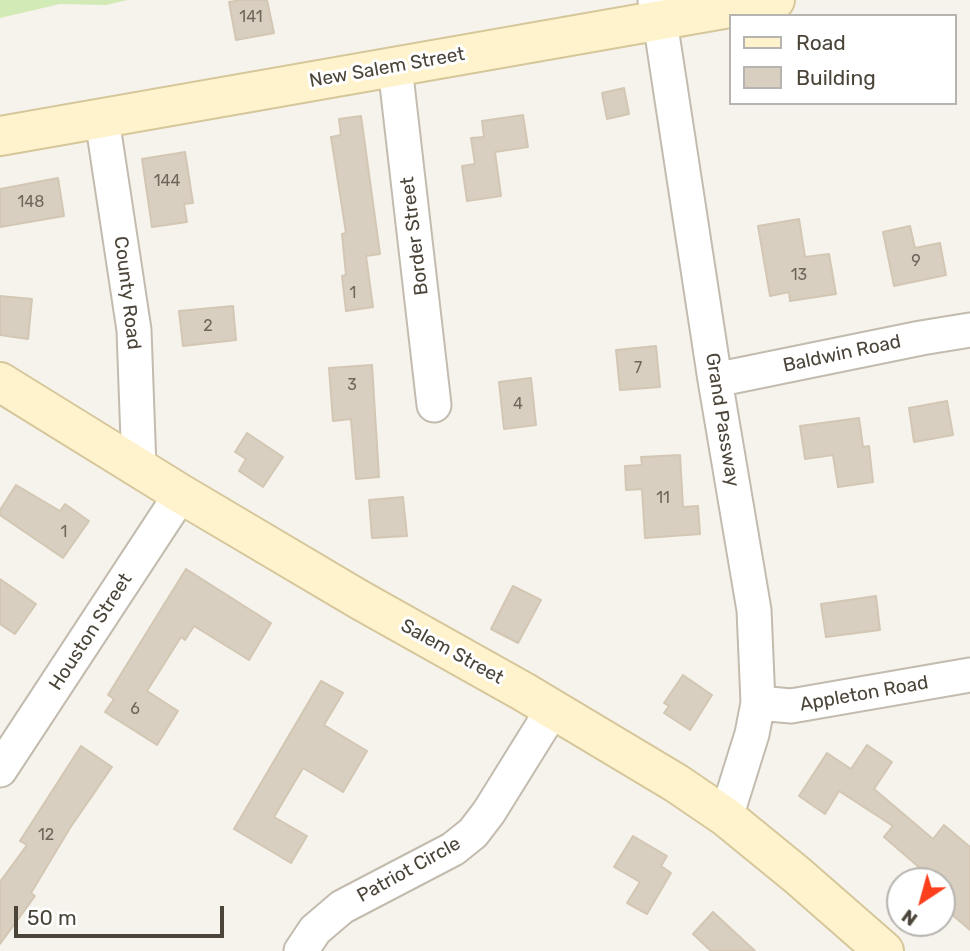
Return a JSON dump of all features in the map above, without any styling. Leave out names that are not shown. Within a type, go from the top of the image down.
[{"type":"main road","name":"New Salem Street","points":[[0,136],[395,67],[657,11],[775,0]]},
{"type":"main road","name":"Salem Street","points":[[0,382],[359,600],[642,762],[726,817],[884,951]]},
{"type":"street","name":"Grand Passway","points":[[657,11],[754,610],[758,703],[752,734],[726,817]]},
{"type":"street","name":"Border Street","points":[[395,67],[434,405]]},
{"type":"street","name":"County Road","points":[[102,119],[134,330],[139,468]]},
{"type":"street","name":"Baldwin Road","points":[[715,380],[970,330]]},
{"type":"street","name":"Houston Street","points":[[0,770],[181,494]]},
{"type":"street","name":"Appleton Road","points":[[758,703],[791,706],[970,675]]},
{"type":"street","name":"Patriot Circle","points":[[301,951],[315,930],[342,907],[453,849],[473,833],[489,813],[553,709]]},
{"type":"green space","points":[[0,0],[128,0],[106,5],[60,4],[0,18]]},
{"type":"building","points":[[267,0],[274,33],[236,40],[229,2]]},
{"type":"building","points":[[624,88],[629,114],[607,119],[602,93]]},
{"type":"building","points":[[523,115],[528,147],[495,152],[501,196],[467,201],[462,166],[475,164],[471,138],[484,137],[482,121]]},
{"type":"building","points":[[361,116],[380,254],[366,256],[373,307],[346,311],[342,276],[346,275],[342,234],[346,233],[331,137],[341,135],[339,119]]},
{"type":"building","points":[[185,152],[193,203],[184,204],[187,222],[152,227],[142,159]]},
{"type":"building","points":[[58,178],[64,216],[0,227],[0,189]]},
{"type":"building","points":[[799,219],[805,257],[829,254],[836,294],[790,301],[789,292],[770,296],[758,226]]},
{"type":"building","points":[[910,226],[915,248],[940,243],[946,275],[894,286],[883,232]]},
{"type":"building","points":[[0,296],[32,299],[28,339],[0,335]]},
{"type":"building","points":[[233,306],[236,340],[183,346],[179,311]]},
{"type":"building","points":[[656,346],[660,387],[620,390],[616,350]]},
{"type":"building","points":[[372,365],[379,477],[356,479],[351,419],[333,421],[329,368]]},
{"type":"building","points":[[531,378],[536,425],[504,429],[499,382]]},
{"type":"building","points":[[947,401],[953,435],[914,442],[909,408]]},
{"type":"building","points":[[859,418],[863,447],[869,446],[873,482],[838,487],[833,455],[805,459],[800,426]]},
{"type":"building","points":[[247,433],[283,457],[263,487],[239,471],[246,459],[235,452]]},
{"type":"building","points":[[680,455],[683,507],[698,506],[700,534],[645,538],[642,489],[626,490],[625,466],[642,465],[641,457]]},
{"type":"building","points":[[16,485],[60,511],[65,504],[89,521],[63,558],[0,515],[0,510]]},
{"type":"building","points":[[403,497],[407,536],[372,538],[369,500]]},
{"type":"building","points":[[186,569],[271,623],[249,660],[194,626],[185,640],[181,637],[147,691],[178,711],[157,745],[105,712],[114,699],[108,695]]},
{"type":"building","points":[[0,579],[36,604],[15,634],[0,624]]},
{"type":"building","points":[[513,586],[541,600],[518,643],[491,629]]},
{"type":"building","points":[[876,596],[880,630],[826,637],[821,604]]},
{"type":"building","points":[[683,675],[712,695],[690,730],[664,713],[669,706],[664,703]]},
{"type":"building","points":[[321,681],[343,693],[324,725],[367,751],[343,792],[303,768],[274,817],[307,836],[291,863],[234,829]]},
{"type":"building","points":[[867,745],[892,762],[874,789],[933,839],[944,825],[970,847],[970,930],[956,918],[956,867],[919,867],[884,837],[893,826],[839,791],[825,814],[799,796],[827,753],[851,769]]},
{"type":"building","points":[[81,746],[112,767],[70,828],[31,893],[35,896],[0,944],[0,882],[27,845],[20,841]]},
{"type":"building","points":[[633,836],[667,856],[661,866],[671,873],[647,914],[627,903],[640,882],[614,867]]},
{"type":"building","points":[[713,912],[755,951],[711,951],[693,934]]}]
